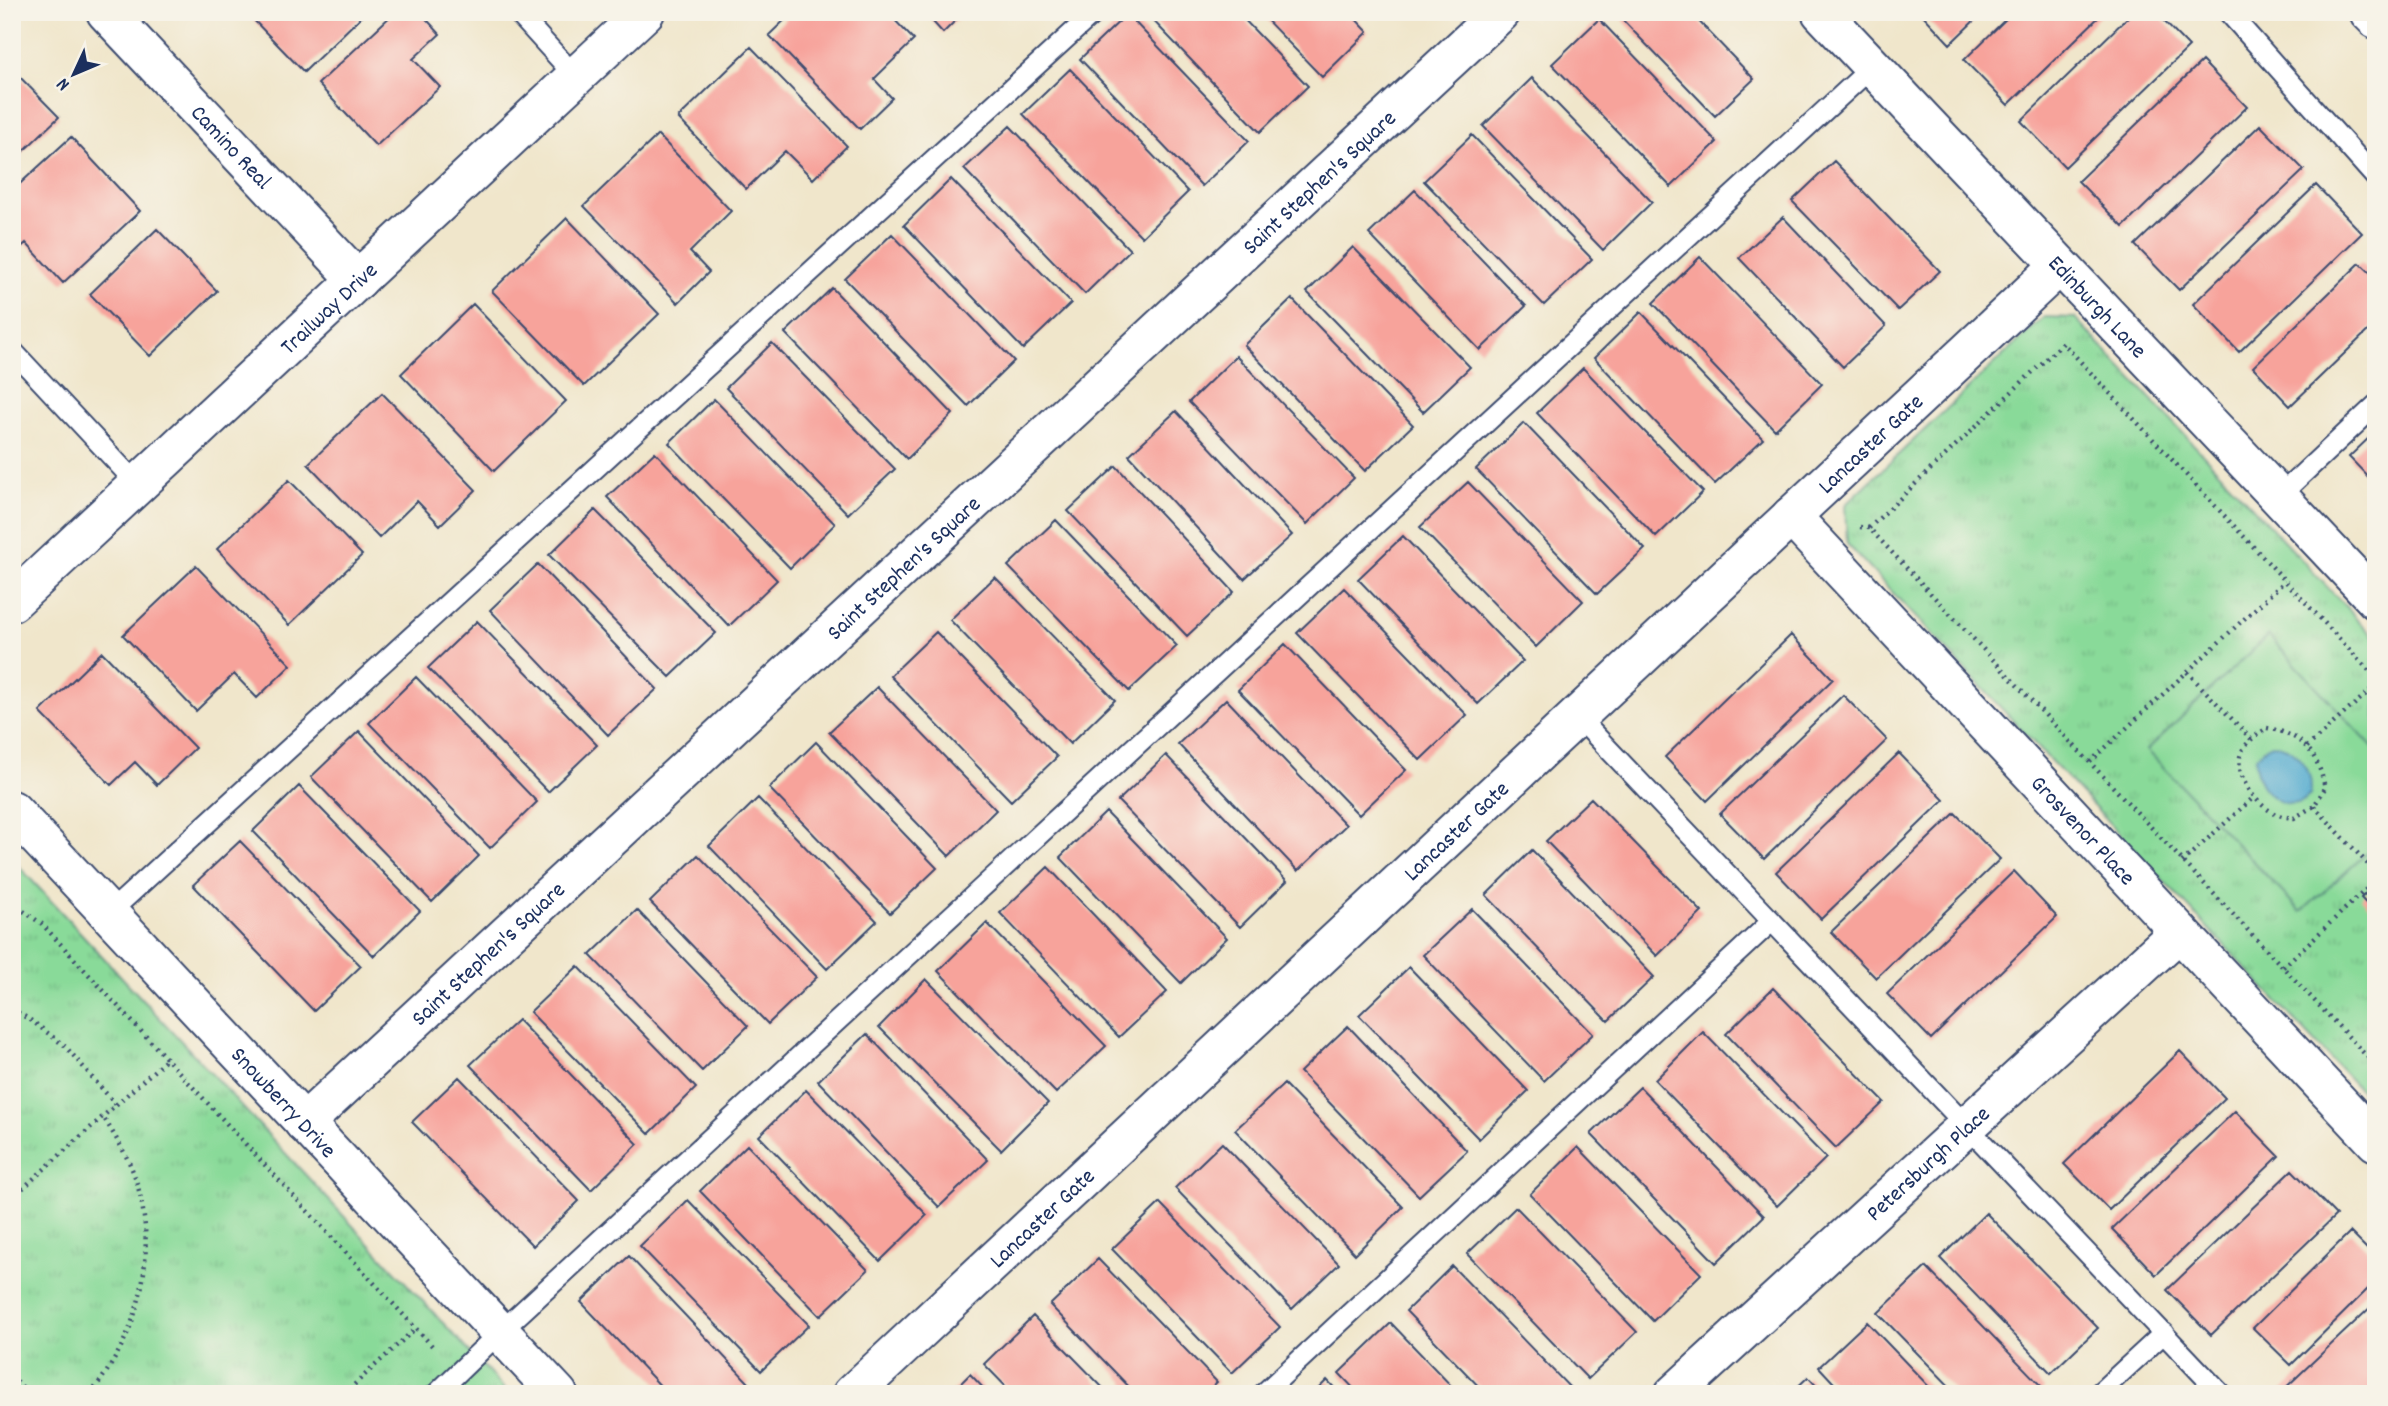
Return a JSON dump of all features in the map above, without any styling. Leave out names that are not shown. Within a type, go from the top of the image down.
[{"type":"street","name":"Camino Real","points":[[106,12],[358,280]]},
{"type":"street","name":"Trailway Drive","points":[[12,602],[645,12]]},
{"type":"street","name":"Saint Stephen's Square","points":[[304,1123],[1501,12]]},
{"type":"street","name":"Edinburgh Lane","points":[[1821,12],[2376,600]]},
{"type":"street","points":[[2370,12],[2376,19]]},
{"type":"street","name":"Lancaster Gate","points":[[852,1394],[2059,266]]},
{"type":"street","name":"Grosvenor Place","points":[[1791,516],[2376,1142]]},
{"type":"street","name":"Snowberry Drive","points":[[12,810],[558,1394]]},
{"type":"street","name":"Petersburgh Place","points":[[1674,1394],[2179,932]]},
{"type":"lane","points":[[517,12],[576,77]]},
{"type":"lane","points":[[109,913],[1095,12]]},
{"type":"lane","points":[[2228,12],[2376,178]]},
{"type":"lane","points":[[436,1394],[1872,67]]},
{"type":"lane","points":[[12,350],[138,485]]},
{"type":"lane","points":[[2278,497],[2376,405]]},
{"type":"lane","points":[[1577,716],[2221,1394]]},
{"type":"lane","points":[[1263,1394],[1772,921]]},
{"type":"lane","points":[[2098,1394],[2164,1333]]},
{"type":"path","points":[[2376,678],[2063,343],[1869,528],[2376,1066]]},
{"type":"path","points":[[2090,762],[2285,581]]},
{"type":"path","points":[[2187,672],[2251,738]]},
{"type":"path","points":[[2307,747],[2376,685]]},
{"type":"path","points":[[2267,728],[2285,732],[2307,747],[2320,765],[2325,788],[2314,806],[2294,818],[2273,813],[2254,797],[2241,775],[2241,754],[2251,738],[2267,728]]},
{"type":"path","points":[[2146,895],[2254,797]]},
{"type":"path","points":[[2314,806],[2376,873]]},
{"type":"path","points":[[2283,967],[2376,880]]},
{"type":"path","points":[[12,903],[41,924],[458,1373]]},
{"type":"path","points":[[12,1009],[66,1047],[117,1106]]},
{"type":"path","points":[[12,1198],[167,1059]]},
{"type":"path","points":[[90,1394],[105,1376],[123,1346],[136,1314],[144,1281],[146,1247],[144,1212],[136,1179],[122,1147],[104,1118]]},
{"type":"path","points":[[344,1394],[416,1328]]},
{"type":"path","points":[[12,1376],[29,1394]]},
{"type":"green space","points":[[2044,317],[2075,318],[2376,639],[2376,1107],[1847,544],[1845,505]]},
{"type":"green space","points":[[2268,635],[2376,751],[2376,845],[2301,912],[2147,750]]},
{"type":"green space","points":[[12,859],[509,1394],[12,1394]]},
{"type":"water","points":[[2272,744],[2296,755],[2307,769],[2310,795],[2300,802],[2281,802],[2264,788],[2259,779],[2256,757]]},
{"type":"building","points":[[246,12],[366,12],[304,72]]},
{"type":"building","points":[[395,12],[420,12],[440,34],[413,59],[440,87],[376,146],[318,84]]},
{"type":"building","points":[[793,12],[887,12],[914,40],[874,79],[892,98],[860,129],[769,35]]},
{"type":"building","points":[[924,12],[964,12],[943,33]]},
{"type":"building","points":[[1145,12],[1237,12],[1308,86],[1260,132]]},
{"type":"building","points":[[1259,12],[1349,12],[1368,32],[1322,77]]},
{"type":"building","points":[[1615,12],[1690,12],[1754,79],[1715,116]]},
{"type":"building","points":[[1920,12],[1983,12],[1950,44]]},
{"type":"building","points":[[2013,12],[2104,12],[2008,105],[1964,60]]},
{"type":"building","points":[[2133,12],[2155,12],[2189,47],[2065,167],[2021,121]]},
{"type":"building","points":[[1127,14],[1249,141],[1202,186],[1080,59]]},
{"type":"building","points":[[1599,19],[1717,142],[1671,187],[1552,64]]},
{"type":"building","points":[[751,47],[847,146],[813,179],[785,151],[746,189],[678,118]]},
{"type":"building","points":[[2202,61],[2247,107],[2123,227],[2078,181]]},
{"type":"building","points":[[12,69],[59,117],[12,162]]},
{"type":"building","points":[[1070,69],[1188,192],[1142,237],[1023,114]]},
{"type":"building","points":[[1532,78],[1652,202],[1603,250],[1483,126]]},
{"type":"building","points":[[2260,125],[2304,170],[2179,290],[2135,245]]},
{"type":"building","points":[[1010,126],[1130,250],[1085,294],[964,169]]},
{"type":"building","points":[[658,135],[731,211],[690,252],[709,272],[678,303],[584,206]]},
{"type":"building","points":[[1472,135],[1592,259],[1544,305],[1424,181]]},
{"type":"building","points":[[71,137],[140,211],[63,283],[26,243],[12,255],[12,191]]},
{"type":"building","points":[[1834,161],[1940,271],[1898,310],[1792,201]]},
{"type":"building","points":[[951,179],[1071,303],[1023,349],[904,225]]},
{"type":"building","points":[[2316,185],[2362,233],[2239,352],[2193,304]]},
{"type":"building","points":[[1415,190],[1526,306],[1480,350],[1369,234]]},
{"type":"building","points":[[1783,217],[1886,326],[1843,367],[1739,258]]},
{"type":"building","points":[[567,218],[659,314],[584,386],[492,291]]},
{"type":"building","points":[[157,229],[217,291],[150,356],[90,294]]},
{"type":"building","points":[[892,234],[1014,361],[968,406],[845,279]]},
{"type":"building","points":[[1353,247],[1470,367],[1423,412],[1307,292]]},
{"type":"building","points":[[1700,257],[1822,384],[1775,430],[1653,303]]},
{"type":"building","points":[[2360,263],[2376,278],[2376,323],[2290,406],[2253,367]]},
{"type":"building","points":[[832,288],[953,414],[907,459],[785,333]]},
{"type":"building","points":[[1292,299],[1413,425],[1365,471],[1244,345]]},
{"type":"building","points":[[473,304],[566,401],[494,471],[401,374]]},
{"type":"building","points":[[1641,312],[1763,439],[1715,484],[1594,358]]},
{"type":"building","points":[[772,343],[895,469],[848,514],[726,388]]},
{"type":"building","points":[[1236,356],[1354,478],[1307,524],[1189,402]]},
{"type":"building","points":[[1583,368],[1703,492],[1656,537],[1537,413]]},
{"type":"building","points":[[382,393],[476,490],[440,525],[417,501],[379,538],[308,464]]},
{"type":"building","points":[[714,399],[835,524],[790,568],[669,443]]},
{"type":"building","points":[[1176,411],[1292,535],[1244,579],[1129,455]]},
{"type":"building","points":[[1524,423],[1645,549],[1597,594],[1476,469]]},
{"type":"building","points":[[2376,431],[2376,485],[2349,457]]},
{"type":"building","points":[[655,452],[777,580],[729,626],[607,497]]},
{"type":"building","points":[[1116,466],[1234,592],[1187,636],[1068,511]]},
{"type":"building","points":[[289,480],[362,555],[289,625],[217,549]]},
{"type":"building","points":[[1468,482],[1583,601],[1536,647],[1420,527]]},
{"type":"building","points":[[595,510],[716,633],[670,677],[549,555]]},
{"type":"building","points":[[1056,520],[1177,646],[1129,691],[1008,566]]},
{"type":"building","points":[[1403,536],[1523,661],[1478,704],[1358,579]]},
{"type":"building","points":[[538,564],[657,689],[608,735],[490,610]]},
{"type":"building","points":[[196,566],[291,665],[257,698],[234,674],[196,711],[123,635]]},
{"type":"building","points":[[995,577],[1115,700],[1070,744],[950,620]]},
{"type":"building","points":[[1344,588],[1467,715],[1420,760],[1297,633]]},
{"type":"building","points":[[477,621],[597,745],[548,792],[428,668]]},
{"type":"building","points":[[936,632],[1057,757],[1011,801],[890,676]]},
{"type":"building","points":[[1791,635],[1833,679],[1707,801],[1665,757]]},
{"type":"building","points":[[1285,644],[1406,770],[1359,815],[1238,690]]},
{"type":"building","points":[[102,652],[195,748],[157,785],[135,762],[111,785],[40,712]]},
{"type":"building","points":[[416,677],[537,802],[490,848],[369,723]]},
{"type":"building","points":[[877,687],[996,810],[949,856],[829,732]]},
{"type":"building","points":[[1843,695],[1887,740],[1764,859],[1720,814]]},
{"type":"building","points":[[1226,699],[1346,825],[1298,871],[1178,744]]},
{"type":"building","points":[[359,731],[479,856],[432,902],[311,777]]},
{"type":"building","points":[[816,742],[937,868],[890,913],[769,788]]},
{"type":"building","points":[[1899,753],[1944,800],[1821,919],[1776,872]]},
{"type":"building","points":[[1166,755],[1287,881],[1240,927],[1118,801]]},
{"type":"building","points":[[299,786],[420,911],[374,956],[253,831]]},
{"type":"building","points":[[758,798],[877,921],[827,969],[709,846]]},
{"type":"building","points":[[1591,798],[1702,912],[1657,956],[1546,841]]},
{"type":"building","points":[[1106,812],[1227,938],[1181,983],[1060,857]]},
{"type":"building","points":[[1955,813],[2000,859],[1876,978],[1831,932]]},
{"type":"building","points":[[240,841],[361,966],[314,1011],[193,885]]},
{"type":"building","points":[[1532,850],[1654,977],[1608,1021],[1486,895]]},
{"type":"building","points":[[698,855],[817,977],[768,1024],[650,902]]},
{"type":"building","points":[[1048,867],[1167,992],[1119,1037],[1000,913]]},
{"type":"building","points":[[2014,871],[2057,917],[1931,1039],[1887,994]]},
{"type":"building","points":[[2376,883],[2376,914],[2361,898]]},
{"type":"building","points":[[1472,909],[1593,1034],[1544,1081],[1423,955]]},
{"type":"building","points":[[637,910],[748,1026],[702,1071],[590,955]]},
{"type":"building","points":[[987,923],[1106,1046],[1056,1093],[938,971]]},
{"type":"building","points":[[578,966],[696,1088],[649,1134],[530,1012]]},
{"type":"building","points":[[1409,967],[1528,1091],[1479,1139],[1359,1015]]},
{"type":"building","points":[[926,979],[1048,1103],[1001,1150],[879,1027]]},
{"type":"building","points":[[1773,988],[1884,1102],[1836,1148],[1726,1034]]},
{"type":"building","points":[[518,1020],[638,1144],[591,1190],[470,1065]]},
{"type":"building","points":[[1348,1026],[1467,1151],[1419,1196],[1300,1072]]},
{"type":"building","points":[[1703,1032],[1826,1158],[1777,1206],[1655,1080]]},
{"type":"building","points":[[867,1034],[988,1160],[939,1207],[818,1081]]},
{"type":"building","points":[[2180,1051],[2225,1098],[2109,1210],[2064,1164]]},
{"type":"building","points":[[459,1077],[579,1201],[533,1246],[412,1122]]},
{"type":"building","points":[[1284,1084],[1403,1207],[1355,1254],[1235,1130]]},
{"type":"building","points":[[1640,1087],[1764,1216],[1716,1263],[1591,1134]]},
{"type":"building","points":[[806,1090],[927,1215],[880,1261],[759,1136]]},
{"type":"building","points":[[2235,1111],[2279,1156],[2156,1275],[2112,1229]]},
{"type":"building","points":[[1222,1143],[1339,1264],[1292,1309],[1175,1188]]},
{"type":"building","points":[[747,1145],[868,1270],[820,1316],[700,1191]]},
{"type":"building","points":[[1578,1147],[1701,1274],[1653,1321],[1530,1194]]},
{"type":"building","points":[[2292,1170],[2336,1215],[2211,1335],[2167,1290]]},
{"type":"building","points":[[688,1200],[809,1325],[761,1371],[640,1246]]},
{"type":"building","points":[[1160,1203],[1280,1327],[1232,1373],[1112,1249]]},
{"type":"building","points":[[1516,1207],[1637,1332],[1588,1379],[1467,1254]]},
{"type":"building","points":[[1986,1213],[2098,1328],[2051,1373],[1940,1258]]},
{"type":"building","points":[[2350,1232],[2376,1258],[2376,1281],[2291,1365],[2253,1328]]},
{"type":"building","points":[[629,1256],[749,1383],[738,1394],[668,1394],[581,1302]]},
{"type":"building","points":[[1098,1259],[1217,1382],[1205,1394],[1136,1394],[1050,1305]]},
{"type":"building","points":[[1452,1266],[1576,1394],[1486,1394],[1406,1311]]},
{"type":"building","points":[[1926,1267],[2044,1389],[2040,1394],[1957,1394],[1878,1313]]},
{"type":"building","points":[[2376,1302],[2376,1393],[2279,1394]]},
{"type":"building","points":[[1033,1316],[1109,1394],[1013,1394],[984,1364]]},
{"type":"building","points":[[1867,1322],[1936,1394],[1844,1394],[1819,1367]]},
{"type":"building","points":[[1391,1323],[1459,1394],[1359,1394],[1339,1373]]},
{"type":"building","points":[[970,1374],[989,1394],[950,1394]]},
{"type":"building","points":[[1808,1377],[1824,1394],[1790,1394]]},
{"type":"building","points":[[1327,1380],[1340,1394],[1313,1394]]}]
